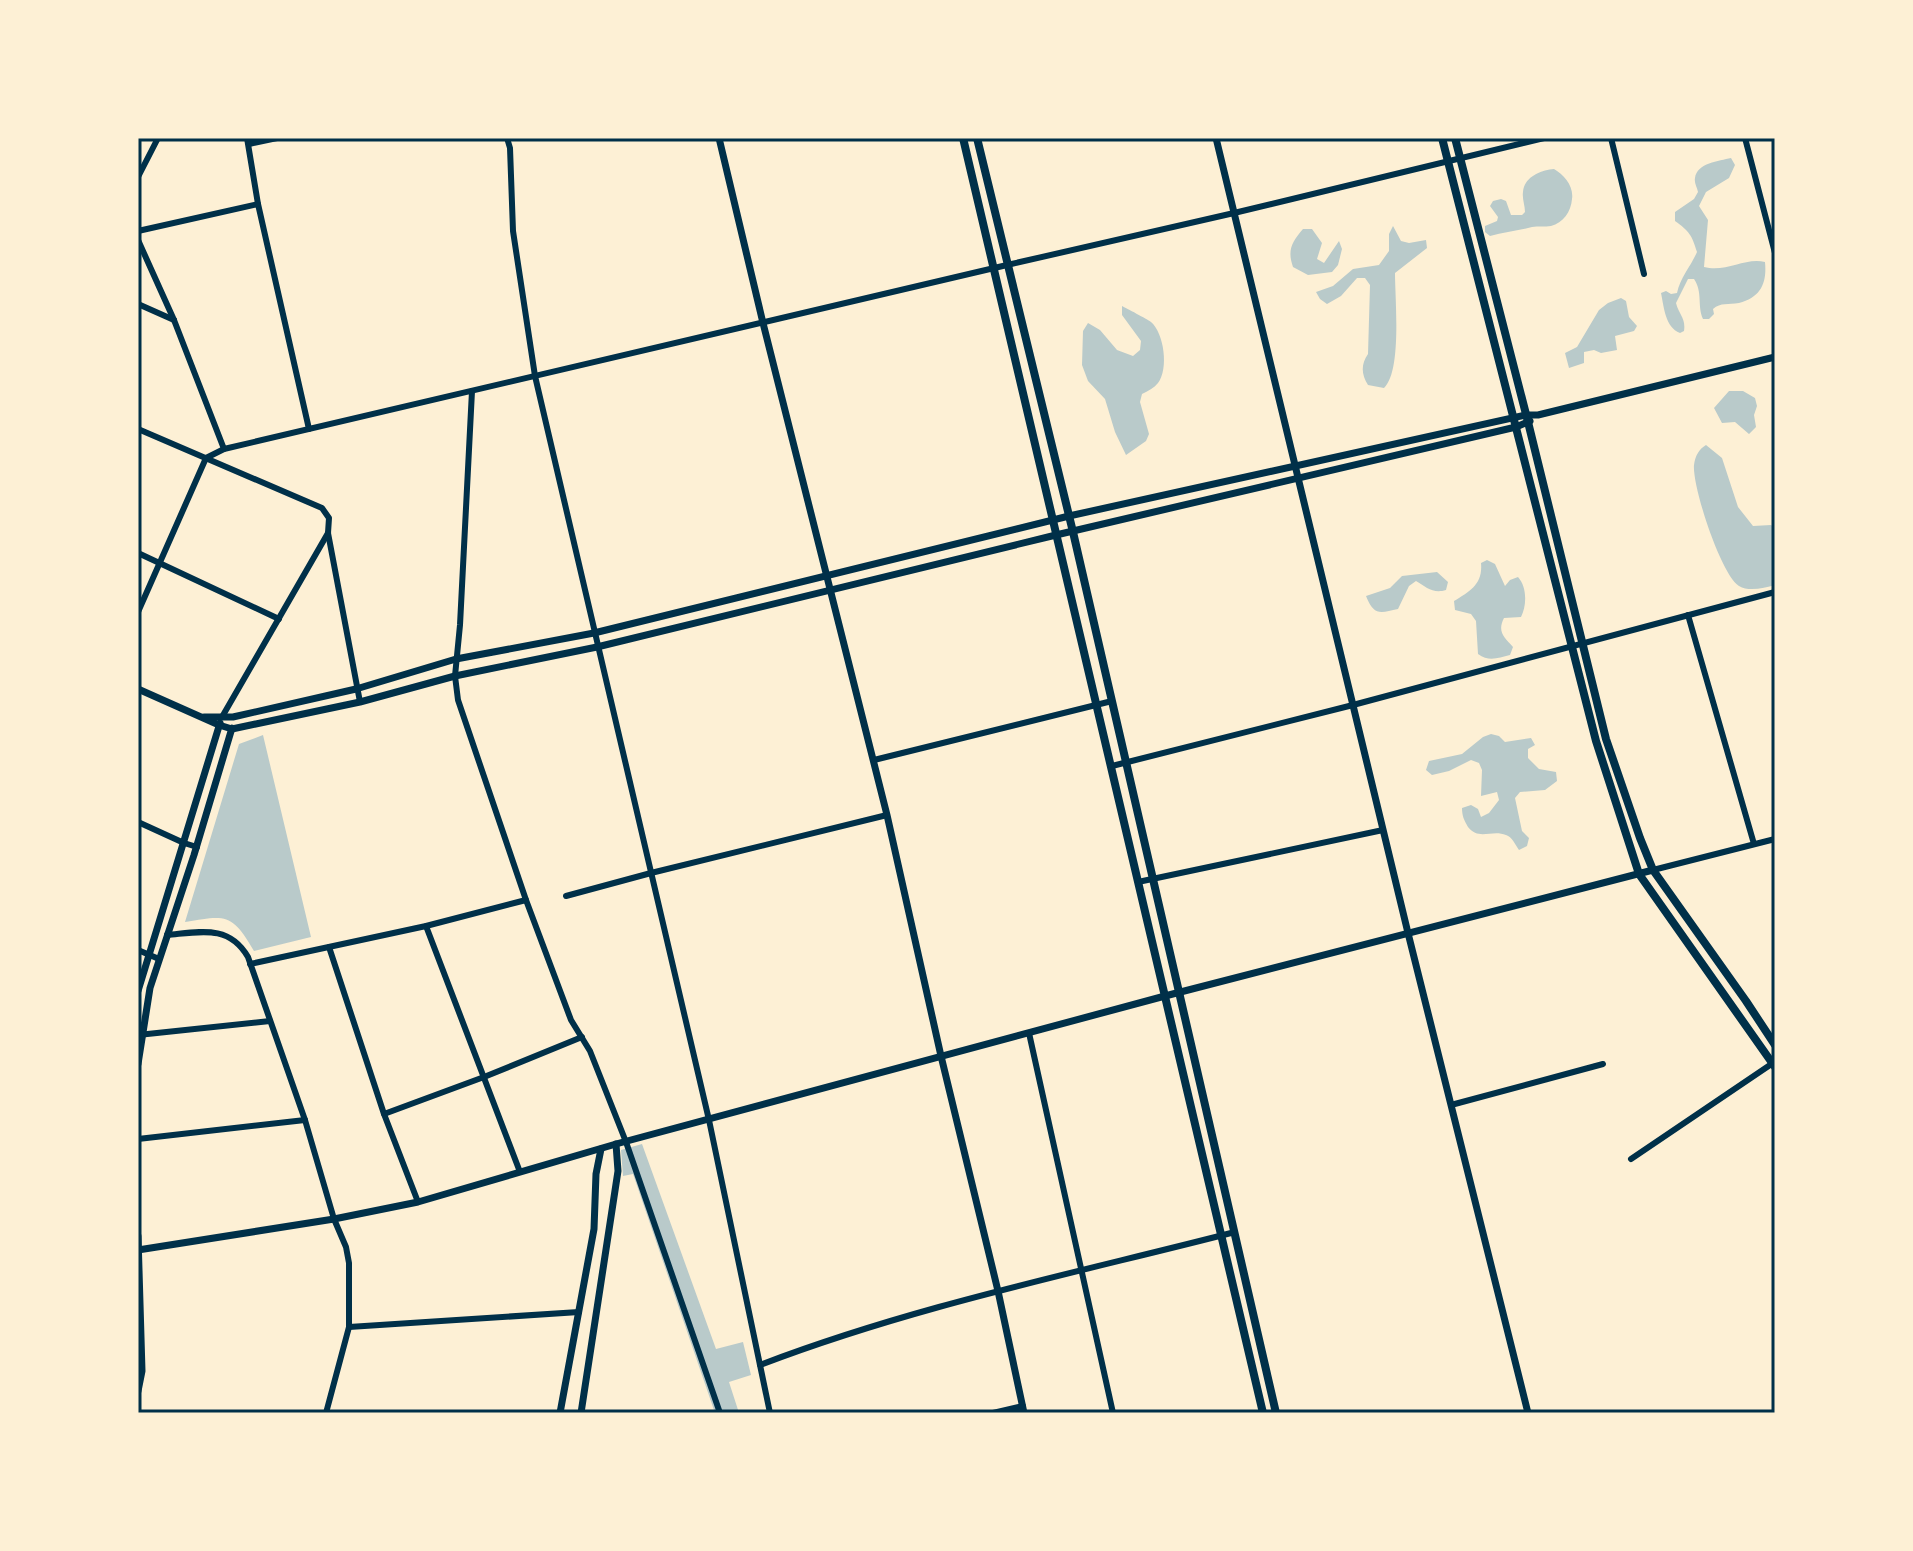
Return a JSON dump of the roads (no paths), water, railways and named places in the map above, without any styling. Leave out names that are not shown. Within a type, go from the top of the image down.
[{"type":"main road","points":[[963,138],[1263,1413]]},
{"type":"main road","points":[[977,138],[1073,532],[1276,1413]]},
{"type":"main road","points":[[1442,138],[1596,741],[1639,874],[1774,1065]]},
{"type":"main road","points":[[1455,138],[1606,739],[1640,838],[1653,870],[1775,1045]]},
{"type":"main road","points":[[1480,290],[1493,286]]},
{"type":"main road","points":[[1036,447],[1050,443]]},
{"type":"main road","points":[[1537,512],[1549,509]]},
{"type":"main road","points":[[1596,741],[1606,739]]},
{"type":"main road","points":[[1735,1008],[1746,1001]]},
{"type":"main road","points":[[1201,1146],[1214,1143]]},
{"type":"main road","points":[[1245,1336],[1258,1334]]},
{"type":"street","points":[[138,177],[158,138]]},
{"type":"street","points":[[277,138],[248,141],[258,204],[309,429]]},
{"type":"street","points":[[507,138],[513,231],[535,376],[709,1120],[770,1413]]},
{"type":"street","points":[[719,138],[825,576],[874,760],[1024,1409],[993,1413]]},
{"type":"street","points":[[1216,138],[1408,933],[1528,1413]]},
{"type":"street","points":[[138,612],[206,458],[224,449],[1544,138]]},
{"type":"street","points":[[1611,138],[1644,274]]},
{"type":"street","points":[[1745,138],[1775,253]]},
{"type":"street","points":[[138,231],[258,204]]},
{"type":"street","points":[[138,240],[174,320],[224,449]]},
{"type":"street","points":[[138,304],[174,320]]},
{"type":"street","points":[[138,689],[220,721],[232,729],[360,702],[455,676],[597,647],[1056,535],[1298,480],[1389,458],[1538,415],[1775,357]]},
{"type":"street","points":[[472,391],[455,676],[458,700],[526,900],[571,1020],[590,1051],[626,1142],[720,1413]]},
{"type":"street","points":[[220,721],[356,689],[456,659],[594,633],[1069,516],[1387,446],[1515,423]]},
{"type":"street","points":[[138,429],[322,508],[329,518],[328,533],[360,702]]},
{"type":"street","points":[[1387,446],[1389,458]]},
{"type":"street","points":[[1191,490],[1193,504]]},
{"type":"street","points":[[138,991],[220,721],[328,533]]},
{"type":"street","points":[[138,553],[279,619]]},
{"type":"street","points":[[1112,766],[1775,592]]},
{"type":"street","points":[[1688,615],[1754,844]]},
{"type":"street","points":[[138,1064],[140,1035],[150,988],[232,729],[234,697]]},
{"type":"street","points":[[874,760],[1112,701]]},
{"type":"street","points":[[566,896],[887,815]]},
{"type":"street","points":[[138,822],[197,847]]},
{"type":"street","points":[[1138,882],[1383,830]]},
{"type":"street","points":[[139,1249],[334,1219],[418,1202],[616,1144],[1165,996],[1775,839]]},
{"type":"street","points":[[250,964],[426,926],[526,900]]},
{"type":"street","points":[[426,926],[520,1172]]},
{"type":"street","points":[[167,935],[209,931],[225,935],[240,944],[250,964],[305,1120],[349,1263],[349,1327],[326,1413]]},
{"type":"street","points":[[329,947],[384,1114],[418,1202]]},
{"type":"street","points":[[138,950],[159,959]]},
{"type":"street","points":[[140,1035],[270,1021]]},
{"type":"street","points":[[1029,1033],[1113,1413]]},
{"type":"street","points":[[384,1114],[582,1037]]},
{"type":"street","points":[[1451,1105],[1603,1064]]},
{"type":"street","points":[[1631,1159],[1774,1065]]},
{"type":"street","points":[[138,1139],[305,1120]]},
{"type":"street","points":[[581,1413],[618,1171],[616,1144]]},
{"type":"street","points":[[560,1413],[594,1229],[596,1174],[601,1149]]},
{"type":"street","points":[[760,1365],[812,1345],[998,1291],[1235,1232]]},
{"type":"street","points":[[138,1236],[142,1371],[138,1391]]},
{"type":"street","points":[[587,1266],[604,1269]]},
{"type":"street","points":[[349,1327],[579,1312]]}]
